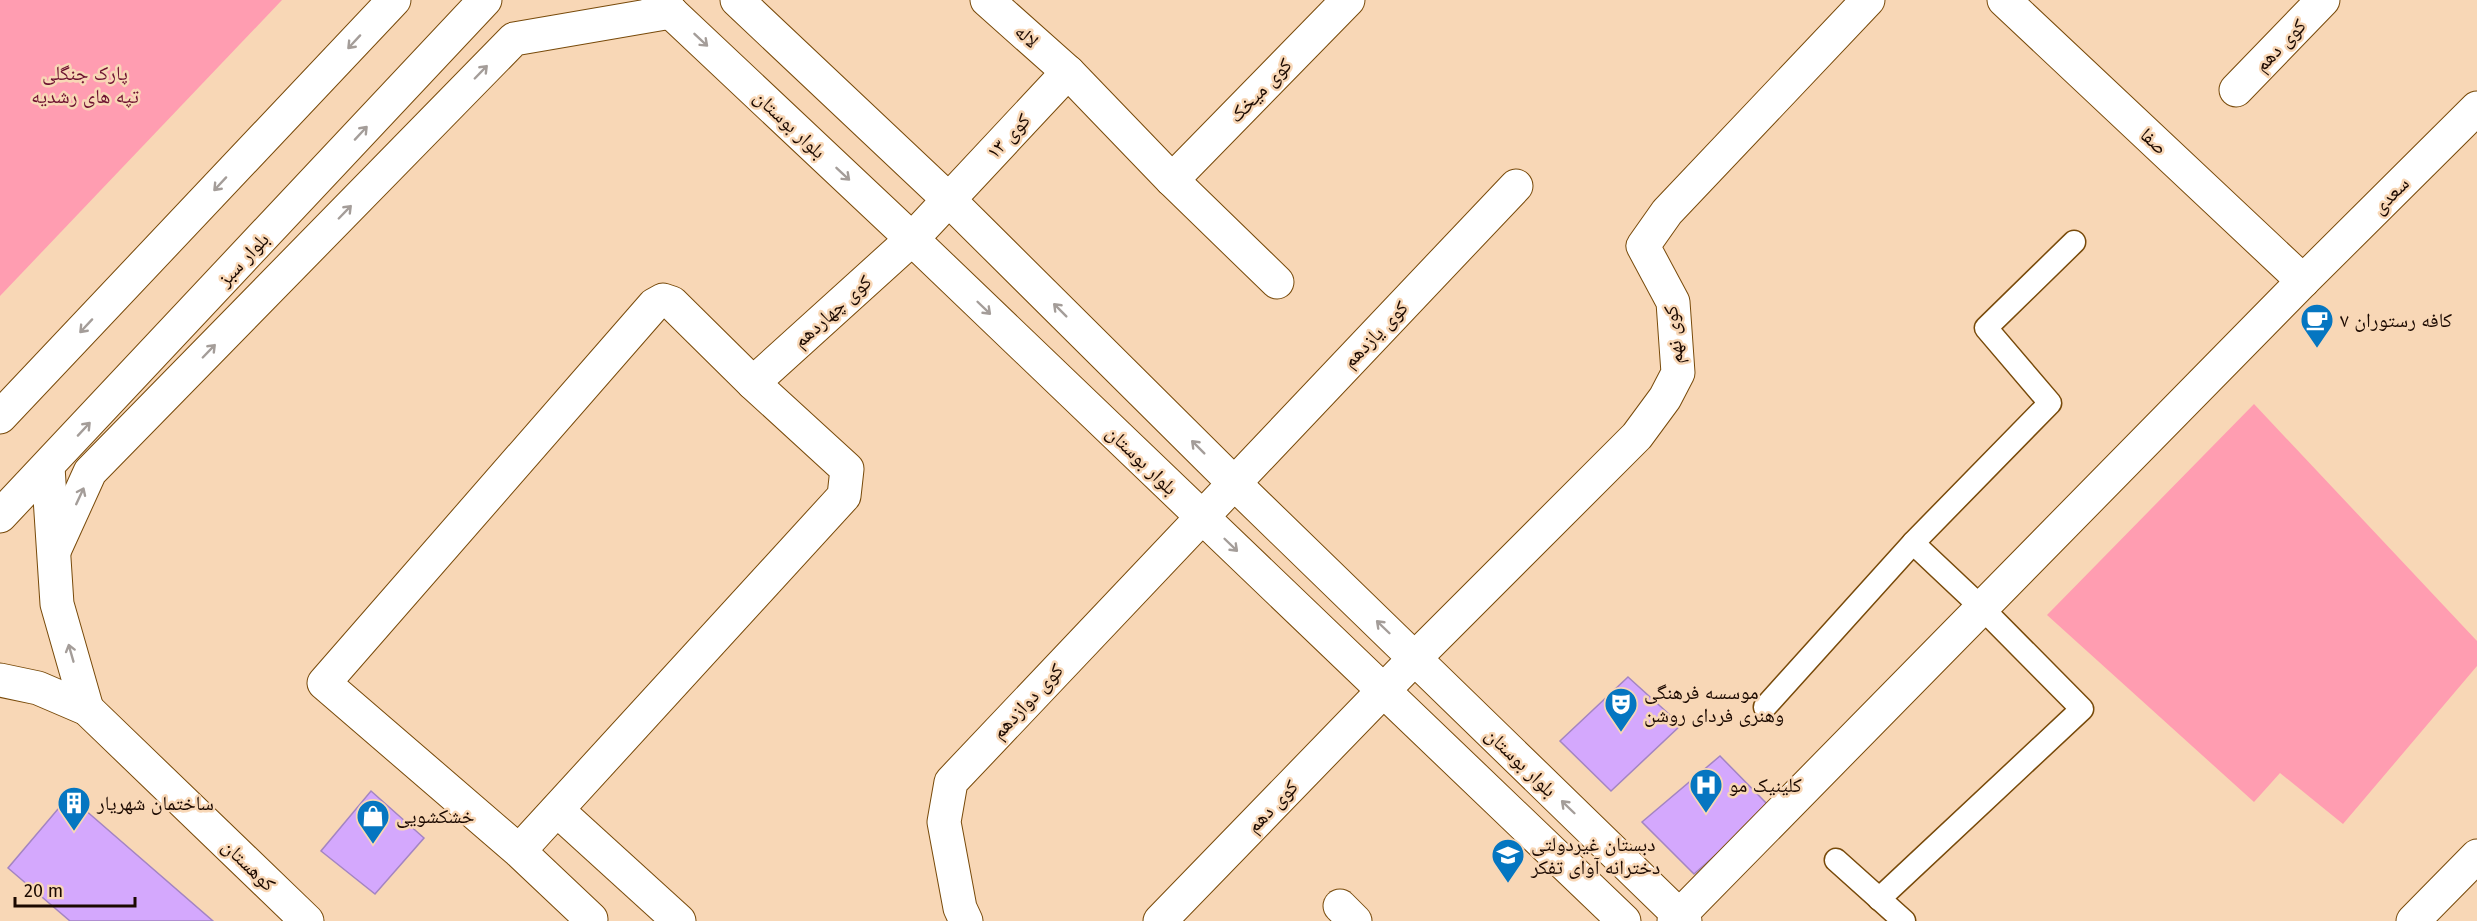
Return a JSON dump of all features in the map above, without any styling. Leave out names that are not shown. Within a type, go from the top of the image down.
[{"type":"street","points":[[0,417],[394,0]]},
{"type":"street","name":"بلوار سبز","points":[[0,516],[485,0]]},
{"type":"street","name":"لاله","points":[[987,0],[1068,72]]},
{"type":"street","name":"کوی میخک","points":[[1172,180],[1348,0]]},
{"type":"street","name":"کوی نهم","points":[[1415,658],[1637,436],[1665,398],[1678,373],[1673,303],[1643,246],[1667,212],[1868,0]]},
{"type":"street","name":"صفا","points":[[2004,0],[2303,281]]},
{"type":"street","name":"کوی دهم","points":[[2236,90],[2323,0]]},
{"type":"street","name":"بلوار بوستان","points":[[741,2],[948,199],[1234,483],[1680,919]]},
{"type":"street","points":[[55,549],[90,472],[514,39],[665,6]]},
{"type":"street","name":"بلوار بوستان","points":[[665,6],[912,239],[1624,921]]},
{"type":"street","points":[[1068,72],[1172,180],[1278,282]]},
{"type":"street","name":"کوی ۱۳","points":[[912,239],[1068,72]]},
{"type":"street","name":"سعدی","points":[[1680,919],[2303,281],[2477,108]]},
{"type":"street","name":"کوی یازدهم","points":[[1201,517],[1516,186]]},
{"type":"street","name":"کوی چهاردهم","points":[[753,383],[912,239]]},
{"type":"street","points":[[519,851],[844,496],[847,469],[753,383],[672,303],[663,300],[654,305],[324,683],[519,851],[591,919],[588,921]]},
{"type":"street","points":[[48,467],[57,604],[87,709]]},
{"type":"street","name":"کوی دوازدهم","points":[[966,921],[960,908],[944,822],[951,782],[1201,517]]},
{"type":"street","name":"کوی دهم","points":[[1160,921],[1385,692],[1415,658]]},
{"type":"street","points":[[0,680],[38,688],[87,709]]},
{"type":"street","name":"کوهستان","points":[[87,709],[307,921]]},
{"type":"street","points":[[557,810],[679,921]]},
{"type":"street","points":[[2413,921],[2477,856]]},
{"type":"lane","points":[[1765,707],[1913,543],[2050,403],[1986,328],[2074,242]]},
{"type":"lane","points":[[1879,899],[2082,709],[1982,608],[1913,543]]},
{"type":"lane","points":[[1836,860],[1904,921]]},
{"type":"green space","name":"پارک جنگلی تپه های رشدیه","points":[[0,0],[282,0],[0,296]]},
{"type":"green space","points":[[2254,404],[2477,641],[2477,666],[2343,824],[2280,773],[2254,802],[2047,615]]},
{"type":"building","name":"موسسه فرهنگی وهنری فردای روشن","points":[[1628,677],[1681,725],[1611,791],[1560,741]]},
{"type":"building","name":"کلینیک مو","points":[[1720,756],[1770,807],[1694,874],[1642,822]]},
{"type":"building","name":"خشکشویی","points":[[371,791],[424,838],[375,894],[321,851]]},
{"type":"building","name":"ساختمان شهریار","points":[[69,796],[213,921],[70,921],[8,868]]},
{"type":"place","name":"کافه رستوران ۷","points":[[2317,349]]},
{"type":"place","name":"موسسه فرهنگی وهنری فردای روشن","points":[[1621,733]]},
{"type":"place","name":"کلینیک مو","points":[[1706,814]]},
{"type":"place","name":"ساختمان شهریار","points":[[74,832]]},
{"type":"place","name":"خشکشویی","points":[[373,845]]},
{"type":"place","name":"دبستان غیردولتی دخترانه آوای تفکر","points":[[1508,884]]}]
